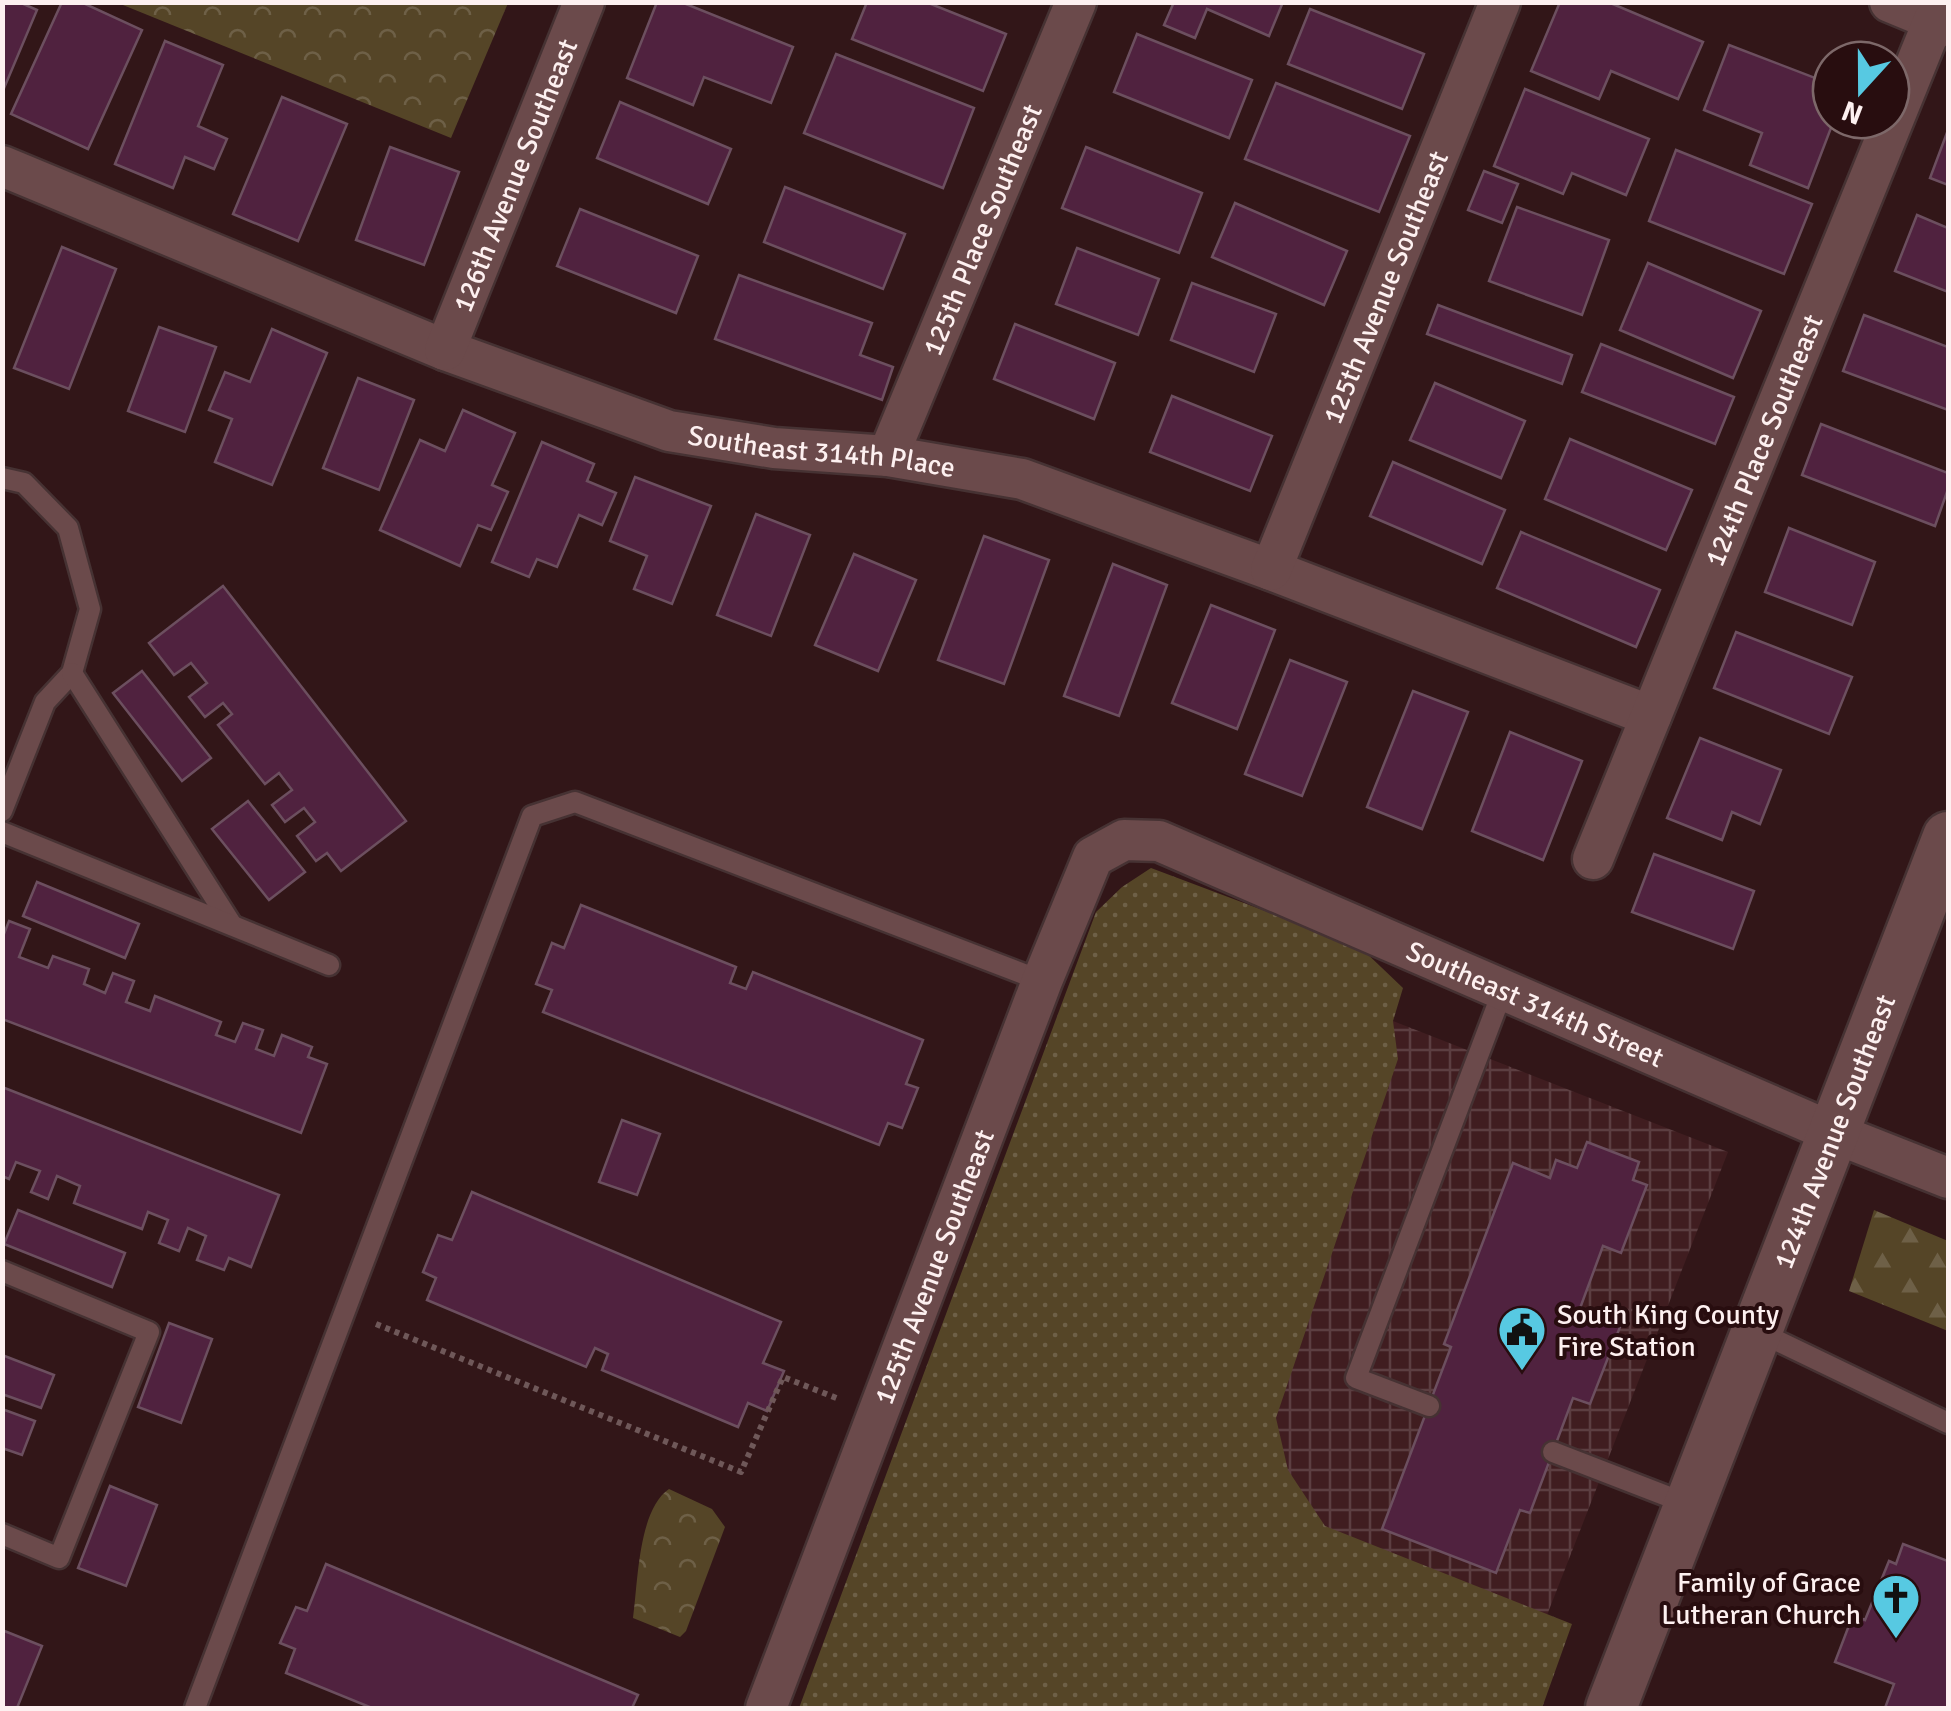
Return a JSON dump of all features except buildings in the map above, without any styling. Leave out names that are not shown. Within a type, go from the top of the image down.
[{"type":"street","name":"126th Avenue Southeast","points":[[445,350],[584,2]]},
{"type":"street","name":"125th Place Southeast","points":[[888,456],[1076,2]]},
{"type":"street","name":"125th Avenue Southeast","points":[[1271,570],[1500,2]]},
{"type":"street","points":[[1890,2],[1941,23]]},
{"type":"street","name":"124th Place Southeast","points":[[1593,859],[1941,23]]},
{"type":"street","name":"Southeast 314th Place","points":[[2,166],[445,350],[669,431],[774,448],[888,456],[1022,479],[1651,716]]},
{"type":"street","name":"124th Avenue Southeast","points":[[1612,1708],[1948,837]]},
{"type":"street","name":"125th Avenue Southeast","points":[[766,1708],[1042,981],[1093,857],[1124,840]]},
{"type":"street","name":"Southeast 314th Street","points":[[1124,840],[1159,841],[1834,1133],[1948,1178]]},
{"type":"lane","points":[[2,478],[24,483],[68,528],[90,609],[72,672],[45,702],[2,811]]},
{"type":"lane","points":[[72,672],[232,925]]},
{"type":"lane","points":[[195,1708],[532,816],[574,802],[1042,981]]},
{"type":"lane","points":[[2,832],[329,964]]},
{"type":"lane","points":[[1429,1406],[1356,1378],[1503,990]]},
{"type":"lane","points":[[2,1271],[149,1332],[59,1558],[2,1534]]},
{"type":"lane","points":[[1758,1331],[1948,1424]]},
{"type":"lane","points":[[1552,1452],[1690,1505]]},
{"type":"path","points":[[345,1312],[741,1472],[783,1377],[877,1414]]},
{"type":"shaded area","points":[[1393,1021],[1728,1152],[1531,1656],[1197,1526]]},
{"type":"green space","points":[[118,3],[508,3],[451,138]]},
{"type":"green space","points":[[1151,868],[1359,946],[1403,988],[1393,1021],[1398,1059],[1276,1418],[1288,1470],[1325,1526],[1572,1624],[1542,1708],[799,1708],[1096,912],[1122,887]]},
{"type":"green space","points":[[1874,1210],[1948,1241],[1948,1331],[1849,1291]]},
{"type":"green space","points":[[669,1489],[712,1509],[725,1527],[686,1631],[680,1637],[633,1618],[645,1530],[659,1499]]},
{"type":"place","name":"South King County Fire Station","points":[[1522,1372]]},
{"type":"place","name":"Family of Grace Lutheran Church","points":[[1896,1640]]}]
